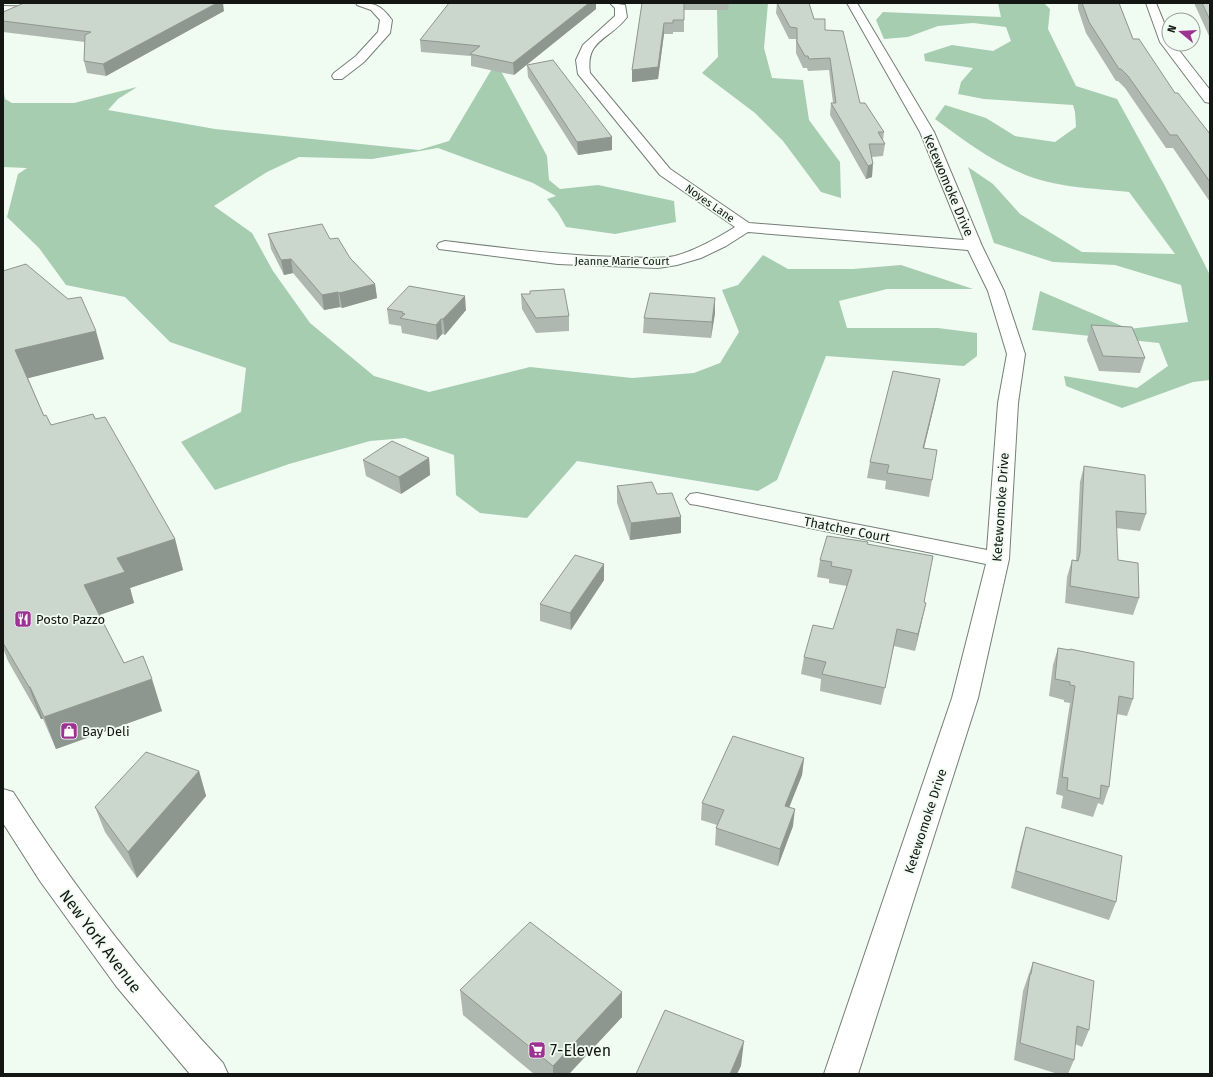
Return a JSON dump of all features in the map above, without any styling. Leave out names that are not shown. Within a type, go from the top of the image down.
[{"type":"street","points":[[338,76],[360,59],[384,33],[386,20],[375,8],[361,3]]},
{"type":"street","name":"Noyes Lane","points":[[615,3],[621,7],[622,17],[589,45],[582,60],[584,74],[666,172],[744,227],[974,246]]},
{"type":"street","name":"Ketewomoke Drive","points":[[841,1074],[965,698],[998,559],[1008,403],[1016,354],[996,291],[974,246],[927,132],[852,3]]},
{"type":"street","points":[[1152,3],[1166,42],[1210,99]]},
{"type":"street","points":[[3,9],[52,10]]},
{"type":"street","name":"Jeanne Marie Court","points":[[445,246],[587,262],[655,263],[675,261],[697,255],[725,240],[744,227]]},
{"type":"street","name":"Thatcher Court","points":[[697,499],[998,559]]},
{"type":"street","name":"New York Avenue","points":[[3,800],[76,912],[155,1011],[211,1074]]},
{"type":"green space","points":[[720,3],[768,3],[764,48],[772,78],[803,80],[809,120],[840,162],[841,198],[821,192],[783,141],[755,113],[702,73],[718,57],[717,10]]},
{"type":"green space","points":[[998,3],[1044,3],[1050,9],[1048,29],[1076,86],[1117,99],[1165,186],[1210,275],[1210,380],[1193,382],[1122,408],[1066,386],[1064,376],[1137,388],[1168,366],[1159,343],[1032,330],[1040,291],[1129,329],[1188,322],[1181,285],[1115,265],[1053,262],[994,243],[968,167],[993,184],[1020,214],[1082,252],[1175,254],[1129,192],[1074,187],[1034,178],[1010,168],[987,155],[935,119],[945,105],[986,118],[1015,136],[1055,142],[1076,127],[1073,105],[984,99],[958,94],[961,82],[973,68],[925,61],[924,54],[952,45],[993,51],[1011,41],[1006,27],[973,23],[938,26],[908,37],[884,39],[876,20],[883,12],[1001,17]]},
{"type":"green space","points":[[496,62],[547,156],[549,180],[560,189],[598,185],[674,201],[676,222],[615,234],[566,227],[558,213],[547,199],[556,196],[533,183],[438,148],[372,159],[299,157],[267,172],[214,206],[252,233],[273,271],[310,323],[374,376],[429,392],[530,367],[632,378],[694,373],[720,363],[739,332],[722,290],[738,285],[763,255],[788,269],[853,269],[901,265],[973,289],[887,289],[839,301],[847,328],[938,328],[977,333],[977,356],[964,366],[826,356],[777,480],[758,491],[577,461],[527,518],[480,513],[456,495],[454,455],[405,438],[370,441],[289,464],[215,490],[181,442],[241,412],[246,368],[170,342],[125,297],[66,285],[39,248],[7,217],[18,174],[27,168],[3,167],[3,87],[5,99],[12,103],[74,103],[137,87],[118,99],[108,110],[215,129],[419,150],[449,141]]},
{"type":"building","points":[[24,3],[217,3],[103,64],[84,61],[85,35],[91,32],[3,21],[3,12]]},
{"type":"building","points":[[449,3],[589,3],[513,63],[470,54],[480,46],[420,40]]},
{"type":"building","points":[[642,3],[684,3],[684,20],[673,20],[673,23],[664,23],[658,67],[632,70]]},
{"type":"building","points":[[777,3],[809,3],[814,19],[825,19],[825,30],[843,31],[860,103],[865,103],[884,132],[878,132],[885,144],[869,144],[873,164],[868,166],[831,103],[836,103],[830,58],[809,59],[808,56],[805,56],[797,42],[797,28],[790,27]]},
{"type":"building","points":[[1082,3],[1119,3],[1133,39],[1139,39],[1175,93],[1178,93],[1210,134],[1210,182],[1177,135],[1170,135],[1128,76],[1121,69],[1119,69],[1089,22]]},
{"type":"building","points":[[1202,3],[1210,3],[1210,20]]},
{"type":"building","points":[[553,60],[612,137],[577,142],[527,65]]},
{"type":"building","points":[[322,224],[330,239],[338,238],[350,258],[375,284],[339,293],[322,295],[291,259],[281,260],[268,234]]},
{"type":"building","points":[[26,264],[68,299],[81,297],[96,331],[15,350],[44,416],[46,415],[51,425],[93,414],[95,419],[105,417],[175,539],[117,558],[125,572],[84,585],[124,663],[143,656],[152,679],[44,717],[30,687],[3,643],[3,271]]},
{"type":"building","points":[[409,286],[465,296],[436,325],[400,318],[405,314],[402,313],[403,312],[387,309]]},
{"type":"building","points":[[564,289],[569,316],[536,318],[521,294],[530,294],[530,291]]},
{"type":"building","points":[[650,293],[715,298],[712,322],[644,318]]},
{"type":"building","points":[[1091,325],[1132,327],[1145,358],[1103,356]]},
{"type":"building","points":[[893,371],[940,379],[923,448],[937,450],[932,480],[887,473],[889,465],[870,462]]},
{"type":"building","points":[[392,441],[429,458],[399,477],[363,460]]},
{"type":"building","points":[[1084,466],[1145,475],[1146,514],[1116,511],[1118,560],[1138,563],[1139,598],[1070,586],[1072,560],[1078,561],[1080,553]]},
{"type":"building","points":[[652,482],[657,494],[672,493],[681,517],[631,523],[617,486]]},
{"type":"building","points":[[827,536],[868,542],[867,544],[933,556],[924,602],[926,603],[918,634],[897,629],[885,688],[822,674],[826,662],[804,657],[813,625],[833,629],[852,570],[831,566],[832,562],[820,560]]},
{"type":"building","points":[[575,555],[604,564],[570,613],[540,604]]},
{"type":"building","points":[[1058,648],[1134,662],[1133,699],[1119,696],[1109,787],[1101,785],[1100,799],[1067,790],[1068,778],[1062,777],[1075,686],[1070,685],[1070,682],[1055,679]]},
{"type":"building","points":[[733,736],[804,758],[785,806],[795,809],[780,849],[716,828],[724,810],[702,803]]},
{"type":"building","points":[[146,752],[199,771],[128,852],[95,807]]},
{"type":"building","points":[[1026,827],[1122,856],[1116,902],[1016,871]]},
{"type":"building","points":[[530,922],[622,992],[553,1066],[460,990]]},
{"type":"building","points":[[1033,962],[1094,981],[1089,1030],[1077,1026],[1074,1060],[1020,1043]]},
{"type":"building","points":[[665,1010],[744,1041],[730,1074],[636,1074]]},
{"type":"place","name":"Posto Pazzo","points":[[23,619]]},
{"type":"place","name":"Bay Deli","points":[[69,731]]},
{"type":"place","name":"7-Eleven","points":[[537,1050]]}]
